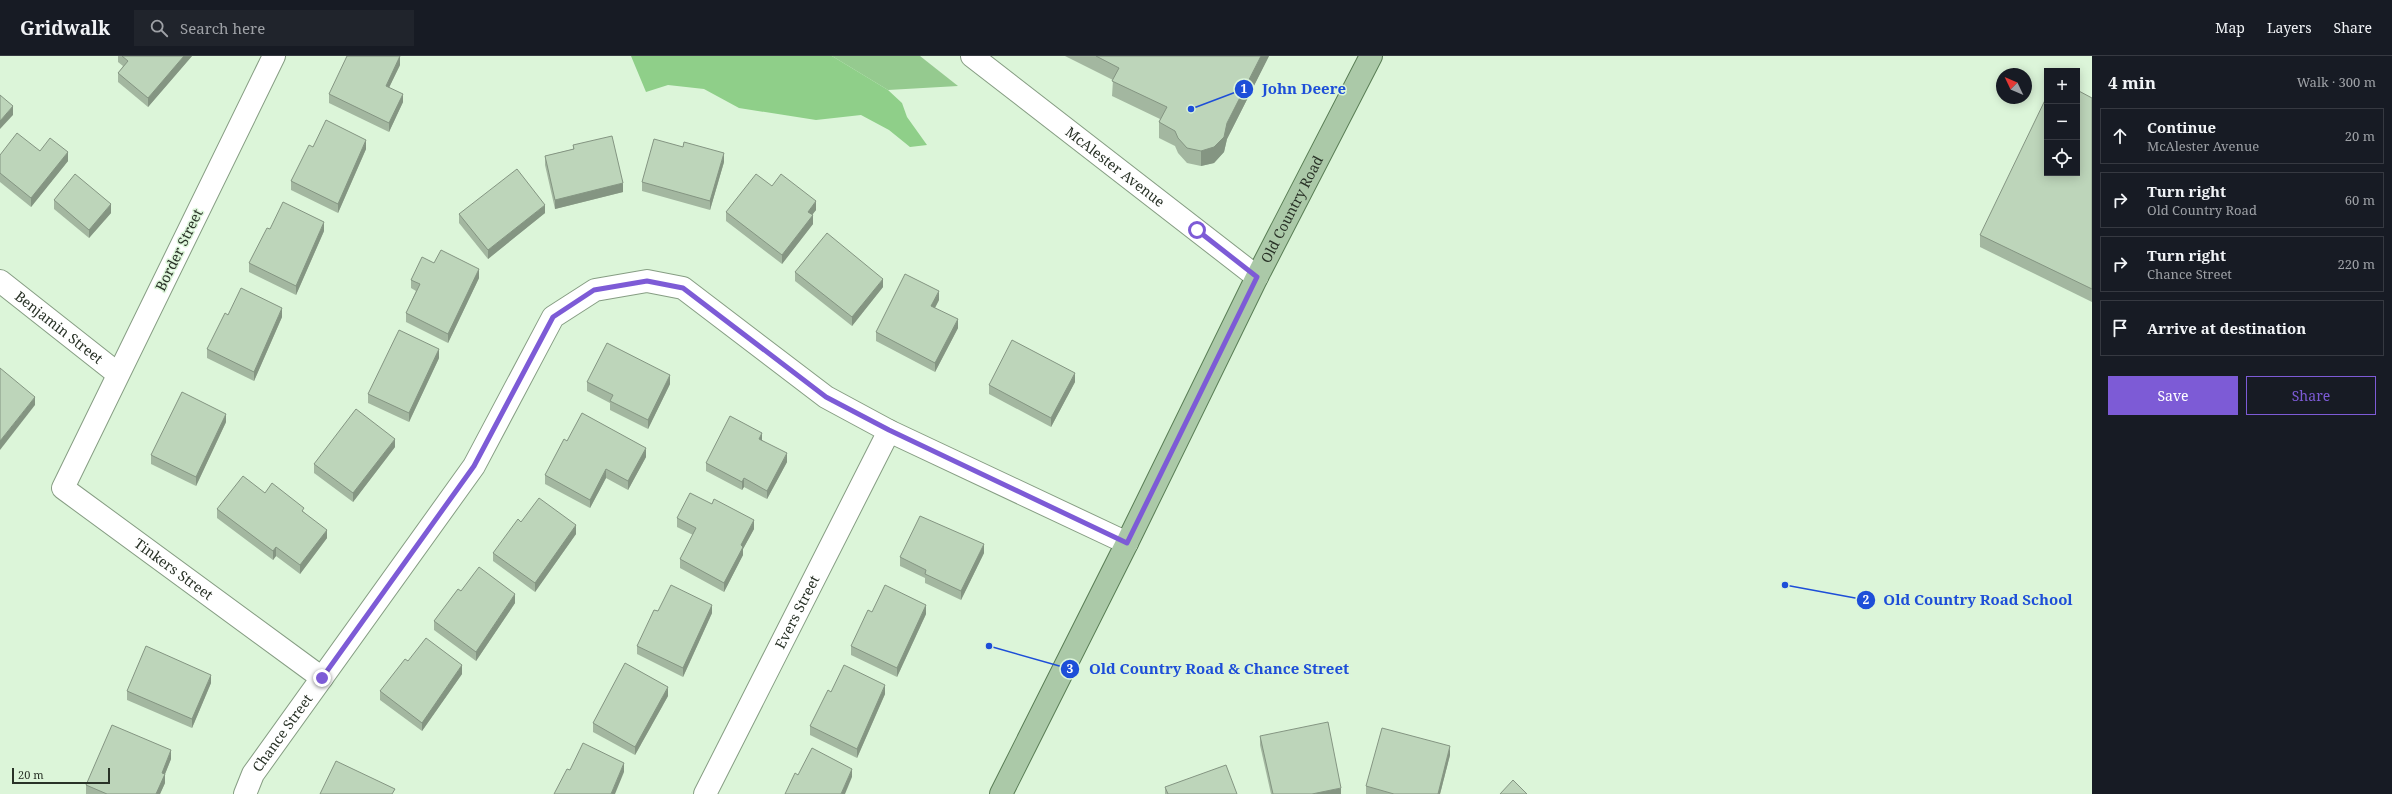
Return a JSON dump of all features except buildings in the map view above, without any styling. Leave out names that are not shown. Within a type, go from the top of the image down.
[{"type":"main road","name":"Old Country Road","points":[[1001,794],[1127,543],[1257,277],[1371,56]]},
{"type":"street","name":"Border Street","points":[[84,445],[274,56]]},
{"type":"street","name":"McAlester Avenue","points":[[972,56],[1257,277]]},
{"type":"street","name":"Benjamin Street","points":[[0,281],[118,374]]},
{"type":"street","name":"Chance Street","points":[[245,794],[253,774],[474,466],[553,317],[594,290],[647,281],[683,288],[826,397],[889,430],[1127,543]]},
{"type":"street","name":"Evers Street","points":[[705,794],[889,430]]},
{"type":"street","name":"Tinkers Street","points":[[84,445],[63,488],[322,678]]},
{"type":"green space","points":[[631,56],[832,56],[888,90],[902,103],[907,117],[927,145],[910,147],[889,130],[861,115],[816,120],[739,108],[704,89],[668,85],[646,92]]},
{"type":"green space","points":[[832,56],[920,56],[958,86],[888,90]]},
{"type":"place","name":"John Deere","points":[[1191,109]]},
{"type":"place","name":"Old Country Road School","points":[[1785,585]]},
{"type":"place","name":"Old Country Road & Chance Street","points":[[989,646]]},
{"type":"route","points":[[322,678],[474,466],[553,317],[594,290],[647,281],[683,288],[826,397],[889,430],[1127,543],[1257,277],[1197,230]]}]
